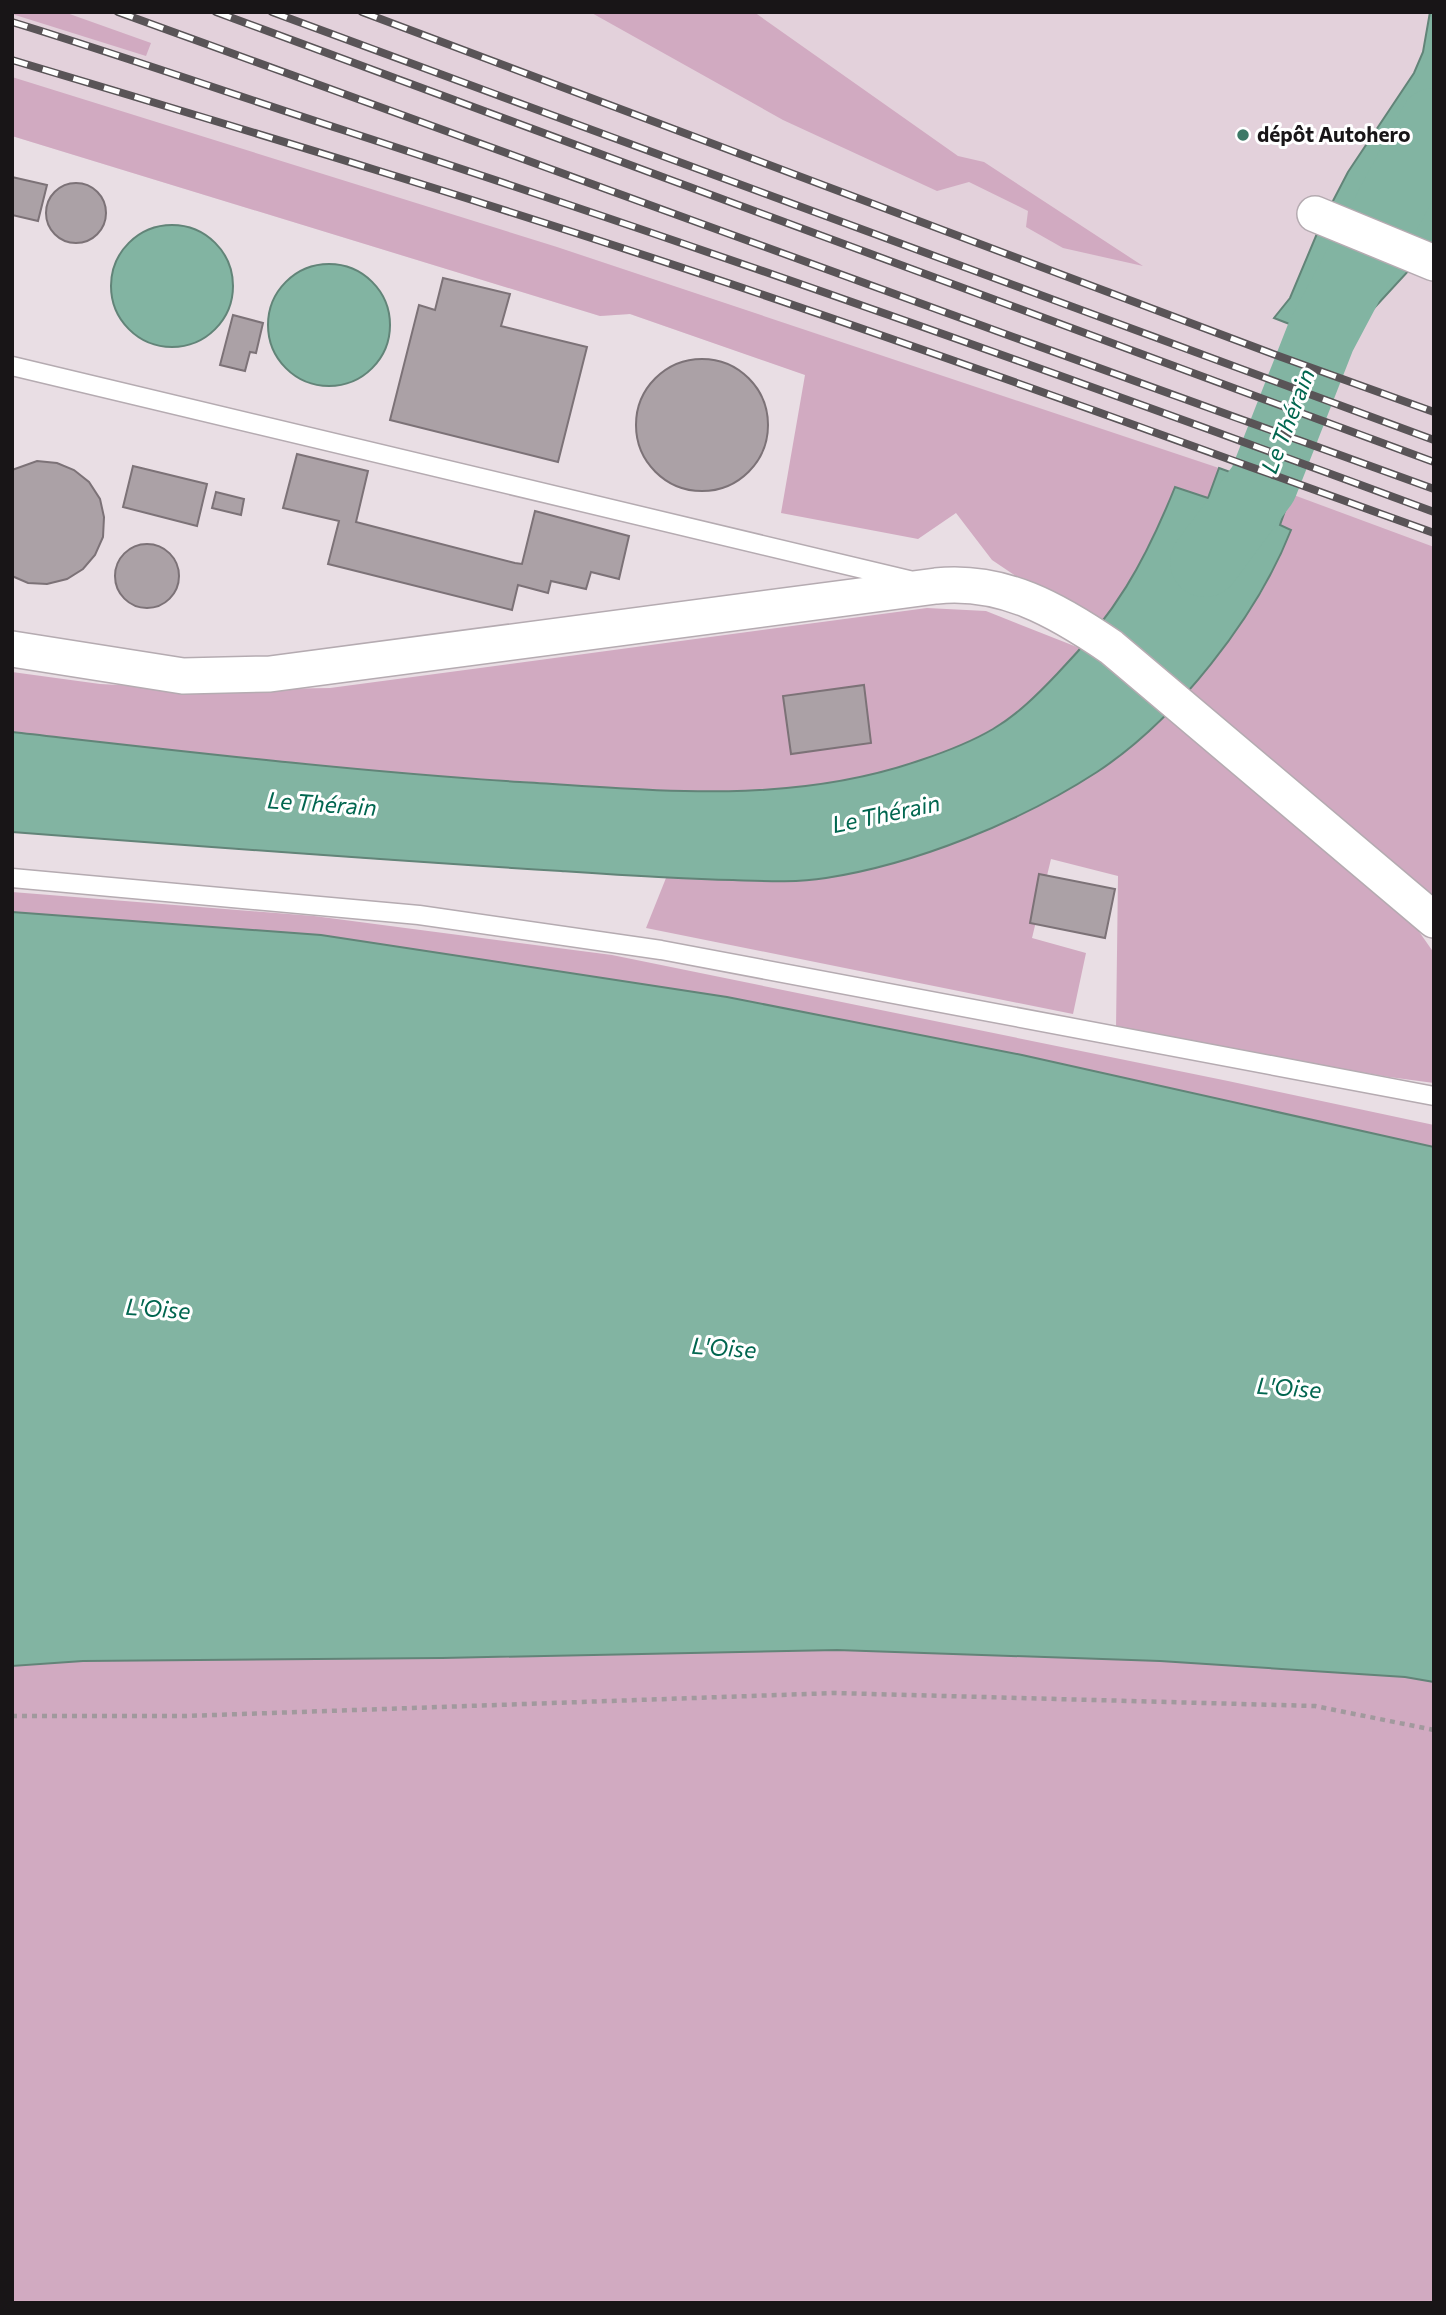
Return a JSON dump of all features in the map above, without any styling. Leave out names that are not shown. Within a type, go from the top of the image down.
[{"type":"street","points":[[1315,214],[1434,263]]},
{"type":"street","points":[[12,649],[183,676],[270,674],[936,586],[972,584],[1015,594],[1088,631],[1129,662],[1434,920]]},
{"type":"lane","points":[[12,366],[936,586]]},
{"type":"lane","points":[[12,878],[419,915],[662,950],[1434,1096]]},
{"type":"path","points":[[12,1716],[186,1716],[835,1693],[1315,1706],[1434,1730]]},
{"type":"shaded area","points":[[12,12],[1434,12],[1434,612],[1290,494],[1220,468],[806,375],[630,314],[600,316],[12,136]]},
{"type":"shaded area","points":[[12,12],[64,12],[151,43],[146,56]]},
{"type":"shaded area","points":[[590,12],[754,12],[958,156],[984,162],[1143,266],[1063,248],[1026,227],[1028,211],[969,182],[937,191],[783,120]]},
{"type":"shaded area","points":[[12,77],[557,247],[1219,468],[1208,499],[1175,488],[1140,562],[1097,631],[992,560],[956,513],[918,539],[781,513],[805,375],[630,314],[600,316],[12,136]]},
{"type":"shaded area","points":[[1291,494],[1434,547],[1434,894],[1424,896],[1413,923],[1434,953],[1434,1083],[1116,1029],[1118,876],[1051,859],[1032,938],[1086,953],[1073,1014],[646,928],[666,878],[821,879],[1008,719],[944,752],[872,774],[821,784],[719,791],[616,788],[387,772],[12,732],[12,672],[100,684],[214,690],[330,688],[927,608],[986,611],[1082,649],[1165,715],[1261,593],[1291,530],[1280,525]]},
{"type":"shaded area","points":[[12,892],[314,916],[612,955],[1434,1125],[1434,1147],[1022,1055],[727,997],[321,935],[12,912]]},
{"type":"shaded area","points":[[837,1650],[1160,1661],[1405,1677],[1434,1682],[1434,2303],[12,2303],[12,1666],[83,1661]]},
{"type":"water","points":[[1430,12],[1434,12],[1434,243],[1341,344],[1274,318],[1290,298],[1321,224],[1348,172],[1414,73],[1423,52]]},
{"type":"water","points":[[172,225],[195,230],[215,243],[228,263],[233,286],[228,309],[215,329],[195,342],[172,347],[149,342],[129,329],[116,309],[111,286],[116,263],[129,243],[149,230]]},
{"type":"water","points":[[329,264],[352,269],[372,282],[385,302],[390,325],[385,348],[372,368],[352,381],[329,386],[306,381],[286,368],[273,348],[268,325],[273,302],[286,282],[306,269]]},
{"type":"water","points":[[1219,468],[1291,494],[1280,525],[1291,530],[1257,597],[1211,664],[1156,724],[1097,772],[1035,808],[1001,824],[895,863],[814,880],[712,879],[424,862],[12,832],[12,732],[393,772],[672,791],[772,789],[822,784],[921,760],[993,729],[1019,711],[1042,689],[1112,609],[1152,540],[1175,487],[1208,498]]},
{"type":"water","name":"L'Oise","points":[[12,912],[321,935],[727,997],[1022,1055],[1434,1147],[1434,1682],[1405,1677],[1160,1661],[837,1650],[442,1658],[83,1661],[12,1666]]},
{"type":"building","points":[[12,177],[47,185],[38,221],[12,215]]},
{"type":"building","points":[[70,183],[82,183],[101,196],[106,213],[104,225],[93,238],[82,243],[70,243],[51,230],[46,219],[46,207],[59,188]]},
{"type":"building","points":[[443,278],[510,294],[501,326],[587,347],[558,462],[390,420],[419,305],[435,310]]},
{"type":"building","points":[[233,315],[263,323],[256,353],[250,352],[245,371],[220,365]]},
{"type":"building","points":[[702,359],[727,364],[749,378],[763,400],[768,425],[763,450],[749,472],[727,486],[702,491],[677,486],[655,472],[641,450],[636,425],[641,400],[655,378],[677,364]]},
{"type":"building","points":[[297,454],[368,471],[356,522],[515,563],[522,564],[535,511],[629,536],[619,579],[591,572],[586,589],[551,581],[548,593],[518,585],[512,610],[328,564],[339,521],[283,508]]},
{"type":"building","points":[[37,461],[57,463],[74,470],[89,482],[100,499],[104,517],[103,537],[95,555],[83,569],[67,579],[47,584],[28,583],[12,576],[12,470]]},
{"type":"building","points":[[133,466],[207,484],[197,526],[123,507]]},
{"type":"building","points":[[216,492],[244,499],[241,515],[212,508]]},
{"type":"building","points":[[147,544],[165,550],[173,558],[179,576],[173,594],[165,602],[147,608],[129,602],[121,594],[115,576],[121,558],[129,550]]},
{"type":"building","points":[[864,685],[871,743],[791,754],[783,696]]},
{"type":"building","points":[[1039,874],[1115,889],[1105,938],[1030,923]]},
{"type":"waterway","name":"Le Thérain","points":[[1205,562],[1263,484],[1321,336],[1434,123]]},
{"type":"railway","points":[[118,12],[1434,489]]},
{"type":"railway","points":[[216,12],[1434,462]]},
{"type":"railway","points":[[272,12],[1434,440]]},
{"type":"railway","points":[[362,12],[1434,412]]},
{"type":"railway","points":[[12,22],[754,268],[1434,512]]},
{"type":"railway","points":[[12,60],[283,141],[642,254],[995,375],[1434,533]]},
{"type":"place","name":"dépôt Autohero","points":[[1243,135]]}]
